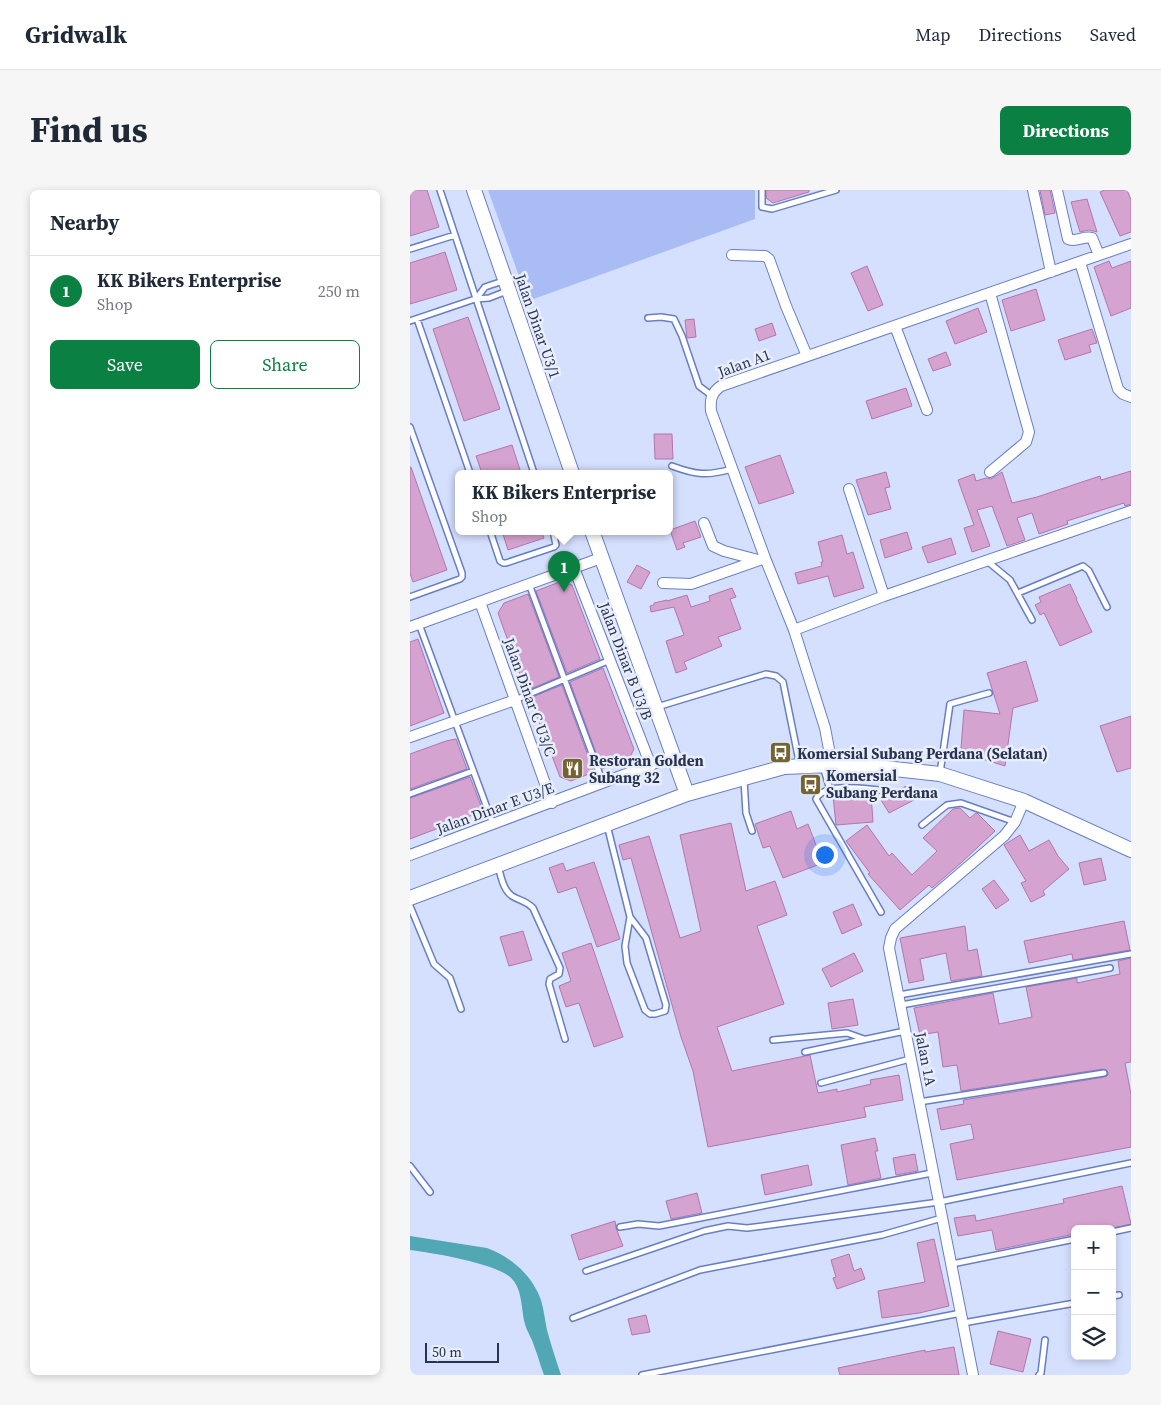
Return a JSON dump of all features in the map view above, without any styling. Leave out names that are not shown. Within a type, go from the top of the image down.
[{"type":"street","name":"Jalan Dinar U3/1","points":[[474,190],[571,470]]},
{"type":"street","points":[[1033,190],[1051,272]]},
{"type":"street","points":[[1057,190],[1068,239],[1074,240],[1090,237],[1094,240],[1099,255]]},
{"type":"street","name":"Jalan A1","points":[[827,765],[825,728],[794,630],[762,559],[711,411],[711,395],[721,386],[1131,244]]},
{"type":"street","points":[[732,255],[765,256],[770,259],[786,306],[807,356]]},
{"type":"street","points":[[1080,262],[1118,389],[1123,394],[1131,397]]},
{"type":"street","points":[[990,293],[1029,432],[1026,442],[990,472]]},
{"type":"street","points":[[895,326],[927,410]]},
{"type":"street","points":[[849,489],[884,596]]},
{"type":"street","points":[[794,630],[884,596],[1131,511]]},
{"type":"street","points":[[704,523],[713,546],[724,551],[762,559]]},
{"type":"street","points":[[593,535],[687,794]]},
{"type":"street","points":[[415,626],[601,558]]},
{"type":"street","points":[[664,583],[691,584],[762,559]]},
{"type":"street","name":"Jalan Dinar B U3/B","points":[[574,568],[651,766]]},
{"type":"street","name":"Jalan Dinar C U3/C","points":[[480,602],[552,803]]},
{"type":"street","points":[[410,737],[515,700]]},
{"type":"street","name":"Jalan Dinar E U3/E","points":[[410,855],[674,756]]},
{"type":"street","points":[[410,898],[687,794],[784,767],[827,765],[876,766],[940,774],[1024,801],[1131,850]]},
{"type":"street","name":"Jalan 1A","points":[[973,1375],[889,948],[895,929],[1004,836],[1015,822],[1024,801]]},
{"type":"lane","points":[[440,190],[533,470]]},
{"type":"lane","points":[[762,190],[762,207],[772,210],[836,190]]},
{"type":"lane","points":[[410,249],[455,235]]},
{"type":"lane","points":[[475,299],[485,287],[506,286]]},
{"type":"lane","points":[[410,321],[475,299],[489,298],[506,286]]},
{"type":"lane","points":[[648,318],[674,319],[682,336],[699,386],[711,395]]},
{"type":"lane","points":[[417,319],[469,470]]},
{"type":"lane","points":[[410,427],[462,573],[460,579],[410,597]]},
{"type":"lane","points":[[672,466],[692,473],[708,474],[732,469]]},
{"type":"lane","points":[[491,535],[502,563],[554,547],[556,545],[554,535]]},
{"type":"lane","points":[[986,561],[1004,574],[1018,593],[1032,620]]},
{"type":"lane","points":[[1018,593],[1083,566],[1089,571],[1107,607]]},
{"type":"lane","points":[[529,584],[603,784]]},
{"type":"lane","points":[[415,626],[455,721],[493,824]]},
{"type":"lane","points":[[515,700],[610,660]]},
{"type":"lane","points":[[656,707],[766,674],[776,676],[783,682],[800,766]]},
{"type":"lane","points":[[940,774],[950,704],[989,693]]},
{"type":"lane","points":[[827,765],[830,790]]},
{"type":"lane","points":[[410,794],[473,771]]},
{"type":"lane","points":[[744,777],[746,813],[752,831]]},
{"type":"lane","points":[[880,790],[853,788],[830,790],[817,796],[816,802],[880,912]]},
{"type":"lane","points":[[922,825],[947,805],[961,803],[1015,822]]},
{"type":"lane","points":[[607,824],[630,917],[646,938],[666,1005],[666,1011],[655,1014],[647,1013],[627,963],[625,946],[630,917]]},
{"type":"lane","points":[[498,866],[506,891],[513,897],[526,901],[533,908],[560,968],[559,974],[550,979],[548,984],[565,1039]]},
{"type":"lane","points":[[410,906],[434,964],[450,978],[461,1009]]},
{"type":"lane","points":[[899,1000],[1131,954]]},
{"type":"lane","points":[[899,1000],[1110,968]]},
{"type":"lane","points":[[805,1052],[905,1031]]},
{"type":"lane","points":[[773,1040],[847,1033],[866,1039]]},
{"type":"lane","points":[[820,1083],[910,1059]]},
{"type":"lane","points":[[919,1102],[1104,1073]]},
{"type":"lane","points":[[586,1271],[704,1230],[728,1226],[763,1226],[939,1202],[1131,1163]]},
{"type":"lane","points":[[410,1166],[430,1192]]},
{"type":"lane","points":[[620,1227],[638,1224],[659,1226],[932,1173]]},
{"type":"lane","points":[[573,1318],[700,1270],[882,1235],[942,1218]]},
{"type":"lane","points":[[1116,1231],[1131,1228]]},
{"type":"lane","points":[[952,1264],[1071,1240]]},
{"type":"lane","points":[[642,1375],[962,1318],[1071,1304]]},
{"type":"lane","points":[[1039,1375],[1041,1373],[1045,1340]]},
{"type":"shaded area","points":[[488,190],[755,190],[755,219],[528,301]]},
{"type":"shaded area","points":[[410,1236],[487,1248],[504,1256],[520,1268],[532,1283],[541,1300],[547,1330],[561,1375],[544,1375],[525,1324],[517,1287],[510,1277],[491,1267],[477,1263],[410,1250]]},
{"type":"building","points":[[410,190],[427,190],[439,227],[410,236]]},
{"type":"building","points":[[766,190],[809,190],[809,192],[773,203],[766,198]]},
{"type":"building","points":[[1040,190],[1050,190],[1055,213],[1045,215]]},
{"type":"building","points":[[1105,190],[1127,190],[1131,200],[1131,232],[1120,236],[1100,192]]},
{"type":"building","points":[[1087,199],[1097,232],[1089,230],[1080,232],[1071,202]]},
{"type":"building","points":[[445,252],[457,290],[410,304],[410,263]]},
{"type":"building","points":[[1109,261],[1112,268],[1131,261],[1131,308],[1111,316],[1094,267]]},
{"type":"building","points":[[867,266],[883,305],[868,311],[851,273]]},
{"type":"building","points":[[1036,289],[1045,320],[1011,331],[1002,300]]},
{"type":"building","points":[[978,308],[987,332],[955,344],[946,321]]},
{"type":"building","points":[[468,317],[500,409],[464,421],[433,329]]},
{"type":"building","points":[[694,319],[696,337],[687,338],[685,320]]},
{"type":"building","points":[[772,323],[776,335],[759,341],[755,329]]},
{"type":"building","points":[[1092,329],[1097,343],[1089,345],[1091,352],[1065,360],[1058,340]]},
{"type":"building","points":[[946,352],[951,365],[933,371],[928,359]]},
{"type":"building","points":[[906,388],[912,406],[872,419],[866,401]]},
{"type":"building","points":[[654,434],[672,434],[673,459],[655,459]]},
{"type":"building","points":[[512,445],[520,470],[481,470],[476,456]]},
{"type":"building","points":[[780,455],[794,493],[759,504],[745,467]]},
{"type":"building","points":[[410,467],[447,570],[413,582],[410,573]]},
{"type":"building","points":[[1131,471],[1131,504],[1125,506],[1124,503],[1067,521],[1068,524],[1039,534],[1032,513],[1017,518],[1025,540],[1007,546],[992,506],[977,510],[990,546],[972,552],[964,528],[974,525],[958,480],[974,474],[976,481],[986,478],[991,479],[1002,472],[1012,503],[1037,497],[1100,476],[1101,480]]},
{"type":"building","points":[[886,472],[890,487],[885,488],[891,509],[868,515],[856,480]]},
{"type":"building","points":[[695,521],[701,537],[683,543],[685,547],[677,550],[672,535],[673,529]]},
{"type":"building","points":[[907,532],[912,549],[885,558],[880,540]]},
{"type":"building","points":[[503,535],[543,535],[544,538],[508,550]]},
{"type":"building","points":[[842,535],[847,554],[853,552],[864,588],[834,597],[828,576],[798,584],[795,573],[822,566],[821,562],[823,562],[818,542]]},
{"type":"building","points":[[951,538],[956,554],[928,563],[922,547]]},
{"type":"building","points":[[637,565],[650,572],[641,589],[627,582]]},
{"type":"building","points":[[562,581],[572,585],[600,659],[567,673],[536,591]]},
{"type":"building","points":[[1070,584],[1092,632],[1060,646],[1044,613],[1040,615],[1035,605],[1041,602],[1039,597]]},
{"type":"building","points":[[732,588],[736,597],[730,599],[741,629],[718,637],[722,646],[684,662],[687,669],[676,673],[666,641],[684,635],[674,607],[651,612],[650,606],[654,605],[654,603],[687,595],[691,607],[710,601],[709,596]]},
{"type":"building","points":[[528,594],[559,677],[526,691],[498,613],[504,603]]},
{"type":"building","points":[[418,639],[444,713],[410,726],[410,642]]},
{"type":"building","points":[[1026,661],[1038,701],[1013,708],[1005,766],[976,757],[971,751],[961,748],[964,710],[1000,714],[987,673]]},
{"type":"building","points":[[603,668],[634,749],[629,759],[602,769],[570,682]]},
{"type":"building","points":[[562,685],[594,772],[571,781],[560,777],[530,698]]},
{"type":"building","points":[[1131,716],[1131,768],[1117,772],[1100,726]]},
{"type":"building","points":[[456,739],[467,769],[410,789],[410,754]]},
{"type":"building","points":[[470,777],[483,811],[410,839],[410,798]]},
{"type":"building","points":[[906,786],[914,800],[889,813],[881,800]]},
{"type":"building","points":[[871,794],[873,822],[836,825],[833,796]]},
{"type":"building","points":[[960,808],[970,818],[977,813],[995,831],[932,888],[929,885],[900,910],[868,874],[870,873],[846,841],[867,825],[889,856],[892,853],[912,875],[937,851],[923,838],[953,809]]},
{"type":"building","points":[[791,811],[797,829],[808,824],[823,863],[783,878],[770,846],[763,848],[755,824]]},
{"type":"building","points":[[731,823],[746,891],[775,881],[787,915],[757,926],[784,1004],[717,1027],[732,1071],[810,1055],[818,1093],[837,1089],[837,1092],[871,1084],[870,1080],[899,1075],[903,1100],[864,1107],[866,1117],[708,1147],[693,1071],[681,1037],[631,858],[623,860],[619,845],[649,836],[680,938],[701,931],[680,835]]},
{"type":"building","points":[[1020,835],[1029,851],[1049,840],[1058,856],[1069,869],[1043,891],[1045,895],[1031,902],[1021,883],[1026,881],[1004,845]]},
{"type":"building","points":[[1101,858],[1106,880],[1084,885],[1079,863]]},
{"type":"building","points":[[594,862],[620,939],[597,947],[576,887],[558,893],[549,868],[563,863],[566,871]]},
{"type":"building","points":[[994,880],[1009,900],[996,909],[982,889]]},
{"type":"building","points":[[853,904],[862,925],[842,934],[833,912]]},
{"type":"building","points":[[1124,921],[1130,950],[1073,960],[1072,954],[1029,963],[1024,941]]},
{"type":"building","points":[[965,926],[968,951],[977,949],[982,976],[951,981],[946,953],[920,959],[924,980],[909,983],[900,938]]},
{"type":"building","points":[[523,931],[532,960],[509,966],[500,937]]},
{"type":"building","points":[[591,943],[623,1037],[594,1047],[579,1003],[566,1007],[559,986],[571,981],[562,953]]},
{"type":"building","points":[[854,953],[863,971],[831,987],[822,969]]},
{"type":"building","points":[[1131,958],[1131,1062],[1125,1063],[1131,1094],[1131,1147],[957,1180],[950,1144],[974,1139],[971,1124],[941,1130],[937,1109],[964,1104],[963,1100],[1105,1077],[1108,1075],[1108,1072],[1103,1069],[961,1091],[957,1065],[943,1067],[938,1032],[920,1035],[914,1008],[993,993],[999,1024],[1032,1017],[1026,987],[1077,978],[1077,983],[1120,974],[1118,961]]},
{"type":"building","points":[[853,999],[858,1025],[832,1029],[828,1003]]},
{"type":"building","points":[[875,1138],[878,1151],[875,1151],[881,1178],[848,1185],[841,1145]]},
{"type":"building","points":[[915,1154],[918,1171],[896,1175],[893,1158]]},
{"type":"building","points":[[808,1165],[812,1185],[765,1195],[761,1175]]},
{"type":"building","points":[[1122,1186],[1131,1224],[1116,1227],[1116,1225],[1071,1225],[1071,1235],[996,1250],[992,1230],[958,1236],[954,1218],[975,1215],[976,1221],[1064,1203],[1063,1199]]},
{"type":"building","points":[[697,1193],[702,1213],[671,1219],[666,1201]]},
{"type":"building","points":[[615,1221],[623,1246],[579,1260],[571,1235]]},
{"type":"building","points":[[934,1239],[949,1306],[919,1313],[882,1318],[878,1291],[925,1282],[917,1243]]},
{"type":"building","points":[[849,1254],[854,1271],[861,1268],[865,1279],[837,1289],[833,1278],[836,1277],[831,1260]]},
{"type":"building","points":[[646,1315],[650,1332],[632,1335],[628,1319]]},
{"type":"building","points":[[998,1331],[1031,1339],[1023,1372],[990,1364]]},
{"type":"building","points":[[954,1347],[959,1375],[840,1375],[838,1368],[925,1350],[925,1352]]},
{"type":"place","name":"KK Bikers Enterprise","points":[[564,592]]},
{"type":"place","name":"Komersial Subang Perdana (Selatan)","points":[[781,753]]},
{"type":"place","name":"Restoran Golden Subang 32","points":[[573,769]]},
{"type":"place","name":"Komersial Subang Perdana","points":[[810,784]]}]
